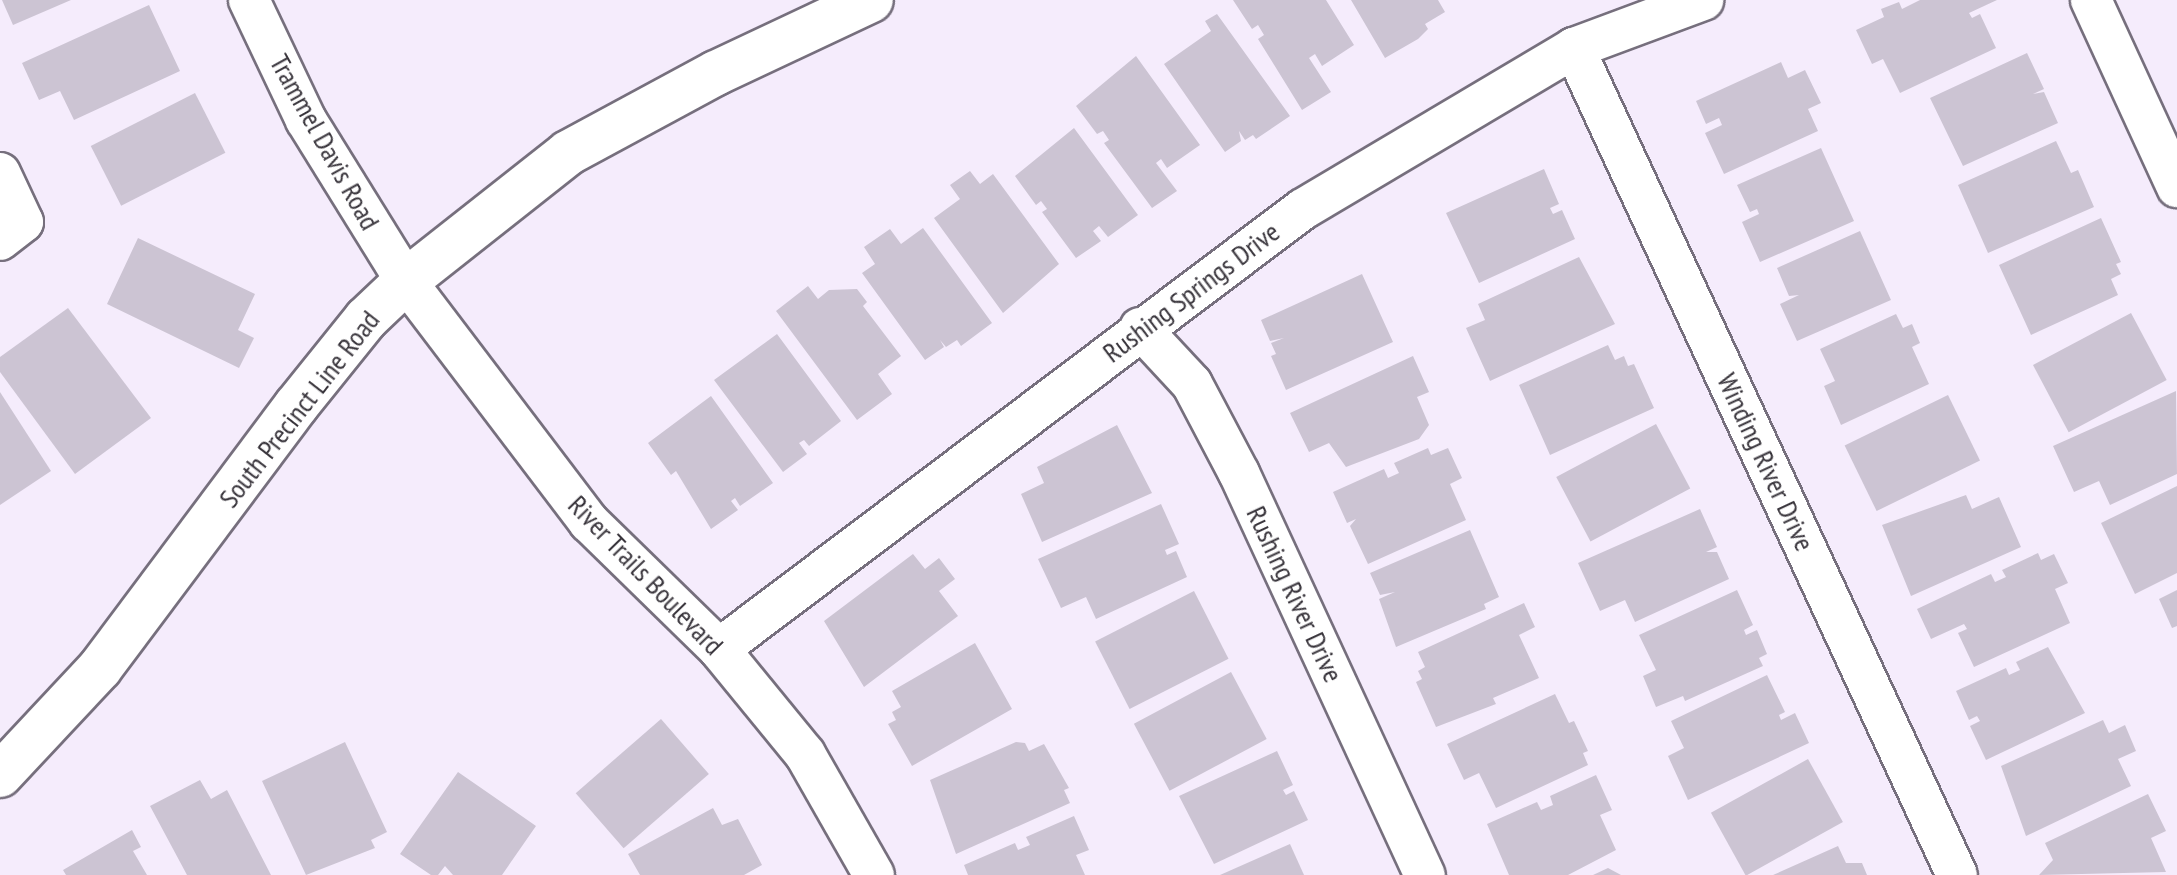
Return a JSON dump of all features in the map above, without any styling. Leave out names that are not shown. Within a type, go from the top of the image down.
[{"type":"main road","name":"South Precinct Line Road","points":[[0,775],[100,668],[296,406],[366,319],[406,281],[568,153],[716,73],[871,0]]},
{"type":"street","name":"Trammel Davis Road","points":[[249,0],[306,120],[406,281]]},
{"type":"street","name":"Rushing Springs Drive","points":[[719,649],[1140,328],[1303,209],[1574,48],[1703,0]]},
{"type":"street","points":[[2091,0],[2177,187]]},
{"type":"street","name":"Winding River Drive","points":[[1574,48],[1957,875]]},
{"type":"street","points":[[0,173],[12,231]]},
{"type":"street","name":"River Trails Boulevard","points":[[406,281],[589,522],[719,649],[805,754],[874,875]]},
{"type":"street","name":"Rushing River Drive","points":[[1140,328],[1192,384],[1239,473],[1425,875]]},
{"type":"building","points":[[2,0],[71,0],[13,25]]},
{"type":"building","points":[[1233,0],[1326,0],[1354,45],[1322,66],[1315,54],[1309,58],[1331,92],[1302,110],[1258,39],[1264,35],[1258,25],[1252,29]]},
{"type":"building","points":[[1351,0],[1438,0],[1445,12],[1425,24],[1428,29],[1418,39],[1385,58]]},
{"type":"building","points":[[1920,0],[1997,0],[1969,13],[1972,18],[1980,14],[1996,48],[1900,93],[1883,59],[1872,64],[1856,30],[1884,17],[1881,9],[1899,2],[1902,9]]},
{"type":"building","points":[[149,5],[180,71],[74,120],[60,91],[39,100],[22,63]]},
{"type":"building","points":[[1217,14],[1290,116],[1256,139],[1253,135],[1245,140],[1239,131],[1241,141],[1225,152],[1164,64],[1211,31],[1205,21]]},
{"type":"building","points":[[2027,53],[2044,89],[2033,94],[2044,92],[2058,123],[1963,166],[1930,98]]},
{"type":"building","points":[[1136,56],[1200,145],[1167,168],[1161,159],[1156,163],[1177,191],[1152,208],[1104,143],[1109,140],[1103,131],[1097,134],[1076,106]]},
{"type":"building","points":[[1781,62],[1788,78],[1805,70],[1821,103],[1808,109],[1818,131],[1724,174],[1705,133],[1722,125],[1719,118],[1706,124],[1696,101]]},
{"type":"building","points":[[195,93],[225,153],[121,206],[91,146]]},
{"type":"building","points":[[1074,128],[1138,215],[1108,237],[1099,226],[1093,231],[1101,241],[1076,258],[1042,212],[1047,209],[1041,201],[1036,205],[1015,176]]},
{"type":"building","points":[[2056,141],[2071,173],[2078,170],[2094,207],[1988,253],[1958,185]]},
{"type":"building","points":[[1821,148],[1854,221],[1760,262],[1742,222],[1759,214],[1757,209],[1750,212],[1737,185]]},
{"type":"building","points":[[1544,169],[1559,204],[1550,208],[1553,214],[1562,210],[1575,239],[1479,283],[1446,213]]},
{"type":"building","points":[[970,171],[980,184],[993,174],[1059,264],[1003,313],[934,218],[960,199],[950,185]]},
{"type":"building","points":[[2101,218],[2121,262],[2116,264],[2121,274],[2111,279],[2118,295],[2031,335],[1999,265]]},
{"type":"building","points":[[923,228],[992,323],[961,346],[957,340],[946,347],[940,340],[944,347],[925,360],[862,273],[875,264],[864,247],[890,229],[901,244]]},
{"type":"building","points":[[1860,231],[1891,300],[1797,341],[1780,304],[1799,295],[1789,296],[1777,268]]},
{"type":"building","points":[[138,238],[255,294],[238,330],[254,338],[239,368],[107,304]]},
{"type":"building","points":[[1579,257],[1615,324],[1490,381],[1466,328],[1485,320],[1478,304]]},
{"type":"building","points":[[1362,274],[1393,342],[1286,390],[1271,356],[1276,354],[1271,343],[1284,338],[1270,341],[1261,320]]},
{"type":"building","points":[[808,286],[818,299],[829,290],[857,289],[867,302],[863,306],[901,356],[878,374],[892,394],[857,420],[776,311]]},
{"type":"building","points":[[68,308],[151,418],[75,474],[0,372],[0,357]]},
{"type":"building","points":[[2131,313],[2167,380],[2069,432],[2033,365]]},
{"type":"building","points":[[1896,314],[1903,328],[1912,324],[1920,343],[1912,347],[1929,384],[1841,425],[1824,386],[1835,381],[1820,349]]},
{"type":"building","points":[[777,334],[841,421],[809,446],[804,440],[799,443],[807,454],[783,472],[714,380]]},
{"type":"building","points":[[1608,345],[1615,360],[1624,356],[1628,366],[1634,364],[1654,408],[1550,455],[1519,385]]},
{"type":"building","points":[[1413,356],[1429,392],[1417,397],[1429,425],[1419,439],[1346,467],[1329,443],[1309,452],[1290,413]]},
{"type":"building","points":[[2176,391],[2177,474],[2110,505],[2099,481],[2074,492],[2053,446]]},
{"type":"building","points":[[0,392],[51,471],[0,505]]},
{"type":"building","points":[[1948,395],[1980,461],[1877,511],[1845,445]]},
{"type":"building","points":[[711,396],[773,483],[740,506],[735,498],[731,501],[738,510],[711,529],[676,471],[671,475],[648,443]]},
{"type":"building","points":[[1656,424],[1690,488],[1590,542],[1556,477]]},
{"type":"building","points":[[1117,425],[1152,493],[1042,542],[1021,494],[1044,483],[1037,467]]},
{"type":"building","points":[[1428,448],[1431,455],[1448,448],[1462,478],[1450,484],[1466,520],[1368,564],[1350,526],[1356,519],[1347,523],[1333,492],[1384,469],[1388,478],[1399,473],[1394,463]]},
{"type":"building","points":[[2177,486],[2177,573],[2135,594],[2101,523]]},
{"type":"building","points":[[1966,495],[1972,509],[1999,497],[2021,547],[1911,596],[1882,525]]},
{"type":"building","points":[[1161,504],[1179,544],[1165,550],[1167,555],[1176,551],[1187,577],[1096,619],[1086,597],[1061,608],[1038,559]]},
{"type":"building","points":[[1700,509],[1717,547],[1706,552],[1717,552],[1729,579],[1635,622],[1625,600],[1600,611],[1578,563]]},
{"type":"building","points":[[1470,530],[1499,597],[1484,604],[1486,609],[1396,647],[1379,599],[1395,592],[1380,595],[1370,573]]},
{"type":"building","points":[[2038,553],[2041,560],[2054,554],[2068,583],[2055,589],[2070,623],[1974,667],[1958,633],[1967,629],[1964,624],[1931,639],[1917,609],[1991,574],[1995,582],[2006,577],[2002,570]]},
{"type":"building","points":[[913,554],[925,569],[939,558],[955,579],[939,591],[958,616],[864,687],[824,621]]},
{"type":"building","points":[[1737,590],[1753,625],[1744,630],[1746,635],[1757,630],[1767,654],[1759,658],[1763,666],[1685,701],[1683,696],[1656,707],[1643,676],[1656,670],[1639,635]]},
{"type":"building","points":[[2177,590],[2177,626],[2172,628],[2159,599]]},
{"type":"building","points":[[1194,591],[1229,659],[1130,709],[1095,641]]},
{"type":"building","points":[[1524,603],[1535,627],[1519,635],[1539,678],[1493,698],[1496,704],[1436,727],[1416,682],[1422,679],[1418,671],[1425,667],[1418,652]]},
{"type":"building","points":[[975,643],[1012,709],[912,766],[888,724],[896,720],[892,712],[901,707],[892,691]]},
{"type":"building","points":[[2048,647],[2085,713],[1986,760],[1970,726],[1980,721],[1977,716],[1969,720],[1956,691],[2006,668],[2009,675],[2020,670],[2016,662]]},
{"type":"building","points":[[1231,672],[1267,739],[1170,791],[1134,724]]},
{"type":"building","points":[[1767,675],[1785,712],[1779,715],[1781,720],[1795,713],[1809,743],[1688,800],[1668,756],[1684,748],[1671,721]]},
{"type":"building","points":[[1555,694],[1569,723],[1574,721],[1588,751],[1583,753],[1588,765],[1496,808],[1479,773],[1464,780],[1447,744]]},
{"type":"building","points":[[661,719],[709,774],[624,848],[576,793]]},
{"type":"building","points":[[2103,720],[2109,733],[2125,725],[2136,751],[2118,759],[2131,786],[2026,836],[2001,766]]},
{"type":"building","points":[[345,742],[387,832],[371,840],[375,848],[306,875],[262,781]]},
{"type":"building","points":[[1016,742],[1025,743],[1029,751],[1044,744],[1069,788],[1064,790],[1070,803],[956,854],[930,780]]},
{"type":"building","points":[[1277,751],[1293,785],[1283,790],[1286,795],[1294,791],[1308,820],[1214,864],[1179,796]]},
{"type":"building","points":[[1808,759],[1843,822],[1745,875],[1711,813]]},
{"type":"building","points":[[458,772],[536,826],[502,875],[453,875],[445,866],[438,875],[431,875],[400,854]]},
{"type":"building","points":[[1596,775],[1612,810],[1600,815],[1616,850],[1568,875],[1509,875],[1487,824],[1537,802],[1541,810],[1553,805],[1550,796]]},
{"type":"building","points":[[200,780],[211,799],[227,790],[271,875],[187,875],[150,806]]},
{"type":"building","points":[[2148,794],[2166,831],[2151,838],[2166,872],[2039,875],[2053,860],[2045,843]]},
{"type":"building","points":[[713,808],[722,825],[738,819],[762,865],[744,875],[640,875],[628,854]]},
{"type":"building","points":[[1074,816],[1089,850],[1076,855],[1085,875],[968,875],[964,865],[1015,843],[1018,850],[1030,845],[1026,837]]},
{"type":"building","points":[[132,830],[141,847],[133,851],[147,875],[66,875],[63,870]]},
{"type":"building","points":[[1290,844],[1304,875],[1220,875]]},
{"type":"building","points":[[1838,846],[1846,863],[1862,863],[1867,875],[1773,875]]},
{"type":"building","points":[[1608,868],[1621,875],[1593,875]]}]
